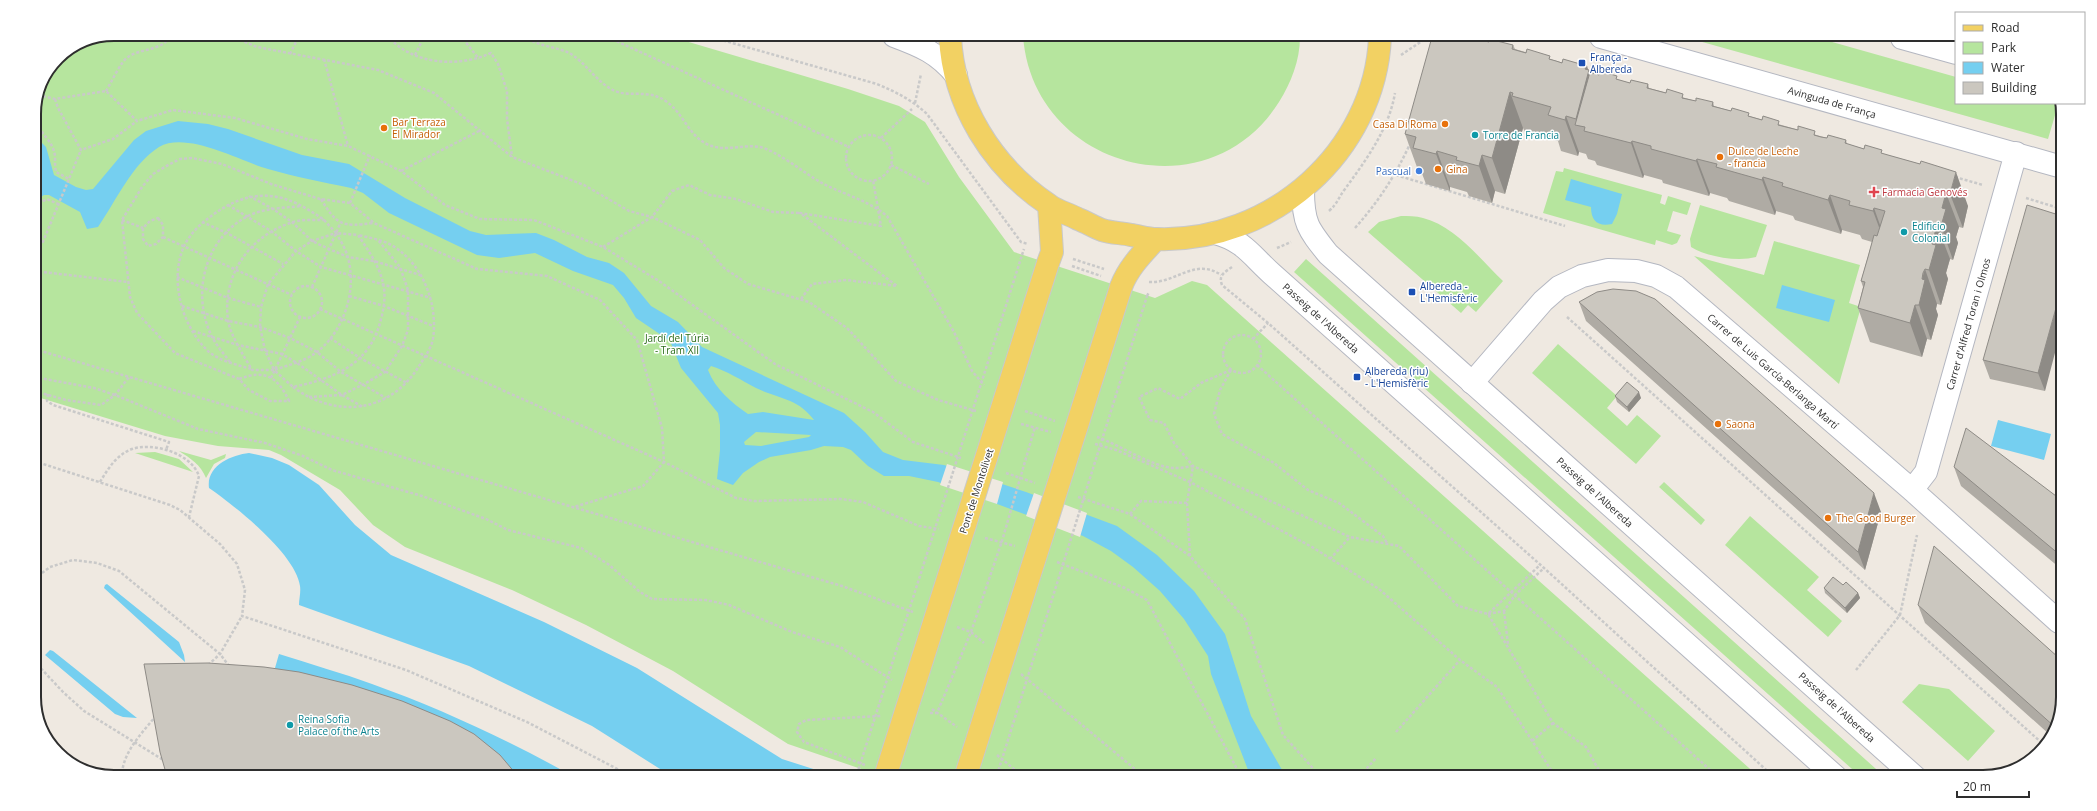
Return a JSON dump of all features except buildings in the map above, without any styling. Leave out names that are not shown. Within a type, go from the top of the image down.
[{"type":"main road","points":[[907,41],[926,48],[946,63],[956,75]]},
{"type":"main road","points":[[951,41],[956,75],[970,114],[985,143],[1015,178],[1050,205],[1102,230],[1156,239],[1184,238],[1215,233],[1260,218],[1303,190],[1325,169],[1347,140],[1360,118],[1372,87],[1379,58],[1380,41]]},
{"type":"main road","name":"Avinguda de França","points":[[1615,41],[2056,165]]},
{"type":"main road","points":[[1913,41],[1955,53]]},
{"type":"main road","name":"Carrer d'Alfred Toran i Olmos","points":[[1912,490],[1926,472],[2016,153]]},
{"type":"main road","name":"Passeig de l'Albereda","points":[[1303,190],[1303,214],[1309,228],[1328,254],[1907,770]]},
{"type":"main road","name":"Pont de Montolivet","points":[[887,770],[1050,258],[1050,205]]},
{"type":"main road","name":"Passeig de l'Albereda","points":[[1215,233],[1231,237],[1245,246],[1255,258],[1828,770]]},
{"type":"main road","points":[[968,770],[1123,282],[1140,256],[1156,239]]},
{"type":"main road","name":"Carrer de Luis García-Berlanga Martí","points":[[1472,383],[1543,301],[1559,288],[1582,276],[1608,270],[1636,271],[1656,276],[1676,287],[1912,490],[2056,619]]},
{"type":"path","points":[[43,96],[55,99],[106,91],[127,57],[159,46],[166,41]]},
{"type":"path","points":[[243,41],[257,47],[378,70],[434,93],[512,157],[584,185],[629,211],[652,217],[700,240],[724,268],[748,284],[809,302],[847,328],[896,381],[938,400],[983,413]]},
{"type":"path","points":[[290,54],[297,41]]},
{"type":"path","points":[[394,41],[400,47],[415,55],[452,63],[479,59],[491,53],[503,76],[507,91],[507,118],[512,157]]},
{"type":"path","points":[[415,55],[422,41]]},
{"type":"path","points":[[465,41],[479,59]]},
{"type":"path","points":[[534,41],[571,54],[604,84],[614,90],[654,95],[668,102],[698,139],[710,145],[723,148],[750,146],[762,148],[822,183],[877,207],[887,216],[954,332],[972,371],[988,389]]},
{"type":"path","points":[[616,41],[849,147]]},
{"type":"path","points":[[725,41],[877,84],[900,93],[915,103],[928,114],[1021,242],[1050,258],[1123,282],[1161,283],[1180,274],[1198,269],[1212,268],[1221,275]]},
{"type":"path","points":[[324,59],[348,146]]},
{"type":"path","points":[[915,103],[918,84]]},
{"type":"path","points":[[106,91],[137,121]]},
{"type":"path","points":[[55,99],[58,108],[81,150]]},
{"type":"path","points":[[881,138],[912,108]]},
{"type":"path","points":[[41,244],[81,150],[113,139],[137,121],[173,110],[235,118],[307,139],[348,146],[370,155],[401,171],[445,205],[480,219],[534,220],[604,247],[659,281],[775,364],[873,412],[913,442],[963,459]]},
{"type":"path","points":[[41,130],[55,155],[56,172],[69,179]]},
{"type":"path","points":[[401,171],[479,131]]},
{"type":"path","points":[[869,134],[881,138],[888,144],[892,151],[892,165],[883,177],[873,180],[860,179],[854,175],[846,161],[849,147],[855,139],[869,134]]},
{"type":"path","points":[[1355,228],[1373,209],[1396,175],[1411,141]]},
{"type":"path","points":[[350,203],[370,155]]},
{"type":"path","points":[[239,379],[256,375],[271,378],[278,382],[289,401],[270,401],[249,390],[239,379],[174,353],[137,313],[130,297],[122,220],[142,187],[153,174],[180,159],[192,158],[222,164],[271,184],[320,199],[350,203],[374,223],[477,269],[547,276],[600,300],[637,340],[662,428],[664,462],[643,486],[573,507]]},
{"type":"path","points":[[892,165],[929,184]]},
{"type":"path","points":[[1396,175],[1565,226]]},
{"type":"path","points":[[1951,176],[1990,187]]},
{"type":"path","points":[[604,247],[652,217],[672,191],[689,185],[710,195],[736,199],[773,212],[800,213],[881,226],[873,180]]},
{"type":"path","points":[[2019,195],[2056,207]]},
{"type":"path","points":[[248,196],[273,209],[292,222],[312,241],[329,249],[348,257],[374,261],[420,275]]},
{"type":"path","points":[[248,196],[277,197],[303,206],[324,220],[336,233],[348,257],[351,276],[349,296],[343,319],[330,338],[317,352],[297,363],[274,370],[252,370],[210,353],[192,331],[182,306],[177,277],[184,246],[202,222],[228,205],[248,196]]},
{"type":"path","points":[[41,202],[47,199],[58,204]]},
{"type":"path","points":[[320,199],[333,218],[340,224],[351,226],[374,223]]},
{"type":"path","points":[[228,205],[271,231],[296,251],[321,267],[408,290],[431,298]]},
{"type":"path","points":[[230,362],[212,338],[204,314],[202,288],[209,258],[216,244],[248,216],[273,209],[303,206]]},
{"type":"path","points":[[1329,210],[1291,242],[1234,266],[1221,275],[1220,280],[1222,285],[1268,323],[1544,568],[1767,770]]},
{"type":"path","points":[[800,213],[897,286],[846,280],[812,284],[801,300]]},
{"type":"path","points":[[158,218],[163,225],[163,237],[156,244],[148,246],[144,239],[144,228],[150,221],[158,218]]},
{"type":"path","points":[[122,220],[144,228]]},
{"type":"path","points":[[252,370],[238,345],[228,321],[228,298],[234,269],[251,247],[271,231],[292,222],[324,220]]},
{"type":"path","points":[[202,222],[227,233],[283,264]]},
{"type":"path","points":[[312,288],[340,224]]},
{"type":"path","points":[[336,233],[358,235],[378,240],[396,248],[415,266],[431,298],[433,326],[432,340],[426,356],[407,383],[386,398],[364,407],[330,406],[306,397],[274,370],[265,350],[260,327],[261,307],[268,284],[283,264],[296,251],[312,241],[336,233]]},
{"type":"path","points":[[293,387],[322,381],[341,372],[360,358],[377,334],[384,306],[383,284],[374,261],[358,235]]},
{"type":"path","points":[[163,237],[292,295]]},
{"type":"path","points":[[306,397],[342,395],[364,384],[385,372],[402,346],[408,330],[408,290],[400,268],[378,240]]},
{"type":"path","points":[[858,770],[1024,249]]},
{"type":"path","points":[[1071,266],[1102,276]]},
{"type":"path","points":[[41,273],[128,282]]},
{"type":"path","points":[[177,277],[228,298],[261,307]]},
{"type":"path","points":[[298,288],[312,288],[320,294],[322,304],[320,309],[314,316],[300,317],[296,314],[291,305],[292,295],[298,288]]},
{"type":"path","points":[[999,770],[1149,292]]},
{"type":"path","points":[[349,296],[384,306],[433,326]]},
{"type":"path","points":[[182,306],[228,321],[260,327],[290,338],[317,352],[341,372],[386,398]]},
{"type":"path","points":[[320,309],[664,462],[736,498],[754,501],[841,499],[863,502],[919,526],[942,530]]},
{"type":"path","points":[[271,378],[300,317]]},
{"type":"path","points":[[1567,317],[2040,742]]},
{"type":"path","points":[[1253,339],[1268,323]]},
{"type":"path","points":[[192,331],[238,345],[282,354],[342,395],[364,407]]},
{"type":"path","points":[[1231,370],[1224,360],[1223,354],[1226,343],[1231,338],[1242,335],[1253,339],[1258,343],[1261,354],[1257,365],[1248,372],[1242,373],[1231,370],[1201,383],[1180,399],[1158,388],[1139,397],[1150,420],[1164,423],[1174,443],[1194,466],[1350,537],[1399,546],[1458,606],[1488,614],[1504,611]]},
{"type":"path","points":[[330,338],[360,358],[407,383]]},
{"type":"path","points":[[41,351],[842,586],[921,614]]},
{"type":"path","points":[[1257,365],[1710,770]]},
{"type":"path","points":[[1231,370],[1220,390],[1214,414],[1222,434],[1274,463],[1308,490],[1339,503],[1382,536],[1388,544]]},
{"type":"path","points":[[41,392],[66,400],[101,405],[115,395],[129,377]]},
{"type":"path","points":[[41,378],[94,388],[198,429],[278,447],[326,468],[422,496],[486,518],[508,530],[581,548],[608,564],[640,592],[652,599],[706,600],[729,605],[792,632],[840,647],[896,683]]},
{"type":"path","points":[[48,394],[47,401],[53,405],[169,442],[166,450]]},
{"type":"path","points":[[1023,410],[1056,422]]},
{"type":"path","points":[[1020,423],[1056,434]]},
{"type":"path","points":[[1010,513],[1035,427]]},
{"type":"path","points":[[1092,435],[1114,443],[1153,463],[1174,468],[1194,466]]},
{"type":"path","points":[[1093,444],[1116,450],[1192,483],[1330,559],[1379,589],[1460,660],[1497,688],[1551,770]]},
{"type":"path","points":[[100,482],[113,462],[132,449],[148,447],[166,450],[186,459],[198,470],[199,476],[189,517]]},
{"type":"path","points":[[41,463],[170,505],[189,517],[220,544],[237,564],[245,590],[242,616],[220,654],[203,669]]},
{"type":"path","points":[[1190,556],[1187,503],[1194,466]]},
{"type":"path","points":[[999,471],[1042,485]]},
{"type":"path","points":[[1072,494],[1130,514],[1190,556],[1245,619],[1283,735],[1314,770]]},
{"type":"path","points":[[1130,514],[1141,500],[1187,503]]},
{"type":"path","points":[[1856,670],[1900,615],[1917,535]]},
{"type":"path","points":[[979,537],[1002,541],[1016,546]]},
{"type":"path","points":[[1330,559],[1350,537]]},
{"type":"path","points":[[41,574],[50,567],[73,560],[97,563],[119,571],[220,654],[232,671]]},
{"type":"path","points":[[1052,560],[1125,588],[1147,600],[1237,770]]},
{"type":"path","points":[[1488,614],[1540,565]]},
{"type":"path","points":[[1508,646],[1504,611],[1515,595],[1544,568]]},
{"type":"path","points":[[1488,614],[1553,723],[1586,747],[1599,770]]},
{"type":"path","points":[[242,616],[406,670],[527,722],[620,770]]},
{"type":"path","points":[[950,625],[971,632],[990,648]]},
{"type":"path","points":[[1396,732],[1460,660]]},
{"type":"path","points":[[41,668],[63,692],[84,711],[167,763]]},
{"type":"path","points":[[1020,673],[1136,770]]},
{"type":"path","points":[[926,704],[959,729]]},
{"type":"path","points":[[122,770],[122,766],[134,742],[157,715]]},
{"type":"path","points":[[1532,741],[1553,723]]},
{"type":"path","points":[[995,754],[1015,770]]},
{"type":"path","points":[[1365,770],[1376,758]]},
{"type":"green space","name":"Jardí del Túria - Tram XII","points":[[109,41],[685,41],[848,89],[899,106],[925,122],[959,177],[1014,252],[1155,298],[1192,281],[1207,285],[1751,770],[864,770],[788,744],[673,671],[586,625],[512,590],[405,547],[373,525],[340,490],[281,455],[269,450],[218,446],[165,436],[41,398],[42,100],[53,73],[62,62],[73,53],[90,45]]},
{"type":"green space","points":[[1024,41],[1300,41],[1297,63],[1279,102],[1248,137],[1210,158],[1169,166],[1128,161],[1090,145],[1057,118],[1034,82]]},
{"type":"green space","points":[[1699,41],[1829,41],[1955,77],[1955,104],[2055,104],[2056,112],[2048,139]]},
{"type":"green space","points":[[1564,168],[1662,195],[1660,203],[1665,205],[1668,196],[1691,203],[1687,215],[1673,211],[1667,231],[1681,235],[1677,243],[1672,245],[1656,240],[1655,245],[1543,213],[1556,171],[1563,172]]},
{"type":"green space","points":[[1700,205],[1767,225],[1756,257],[1740,259],[1723,258],[1698,251],[1691,247],[1690,239]]},
{"type":"green space","points":[[1401,216],[1415,216],[1423,218],[1446,228],[1466,244],[1503,281],[1476,312],[1468,305],[1461,313],[1368,232],[1379,222]]},
{"type":"green space","points":[[1774,241],[1860,265],[1849,303],[1861,307],[1839,384],[1694,256],[1764,275]]},
{"type":"green space","points":[[1306,259],[1877,770],[1853,770],[1294,272]]},
{"type":"green space","points":[[1558,344],[1617,396],[1607,408],[1627,426],[1637,415],[1661,436],[1636,464],[1532,373]]},
{"type":"green space","points":[[179,451],[211,460],[226,454],[225,458],[214,464],[206,478],[204,473],[191,459]]},
{"type":"green space","points":[[155,452],[179,459],[193,472],[135,453]]},
{"type":"green space","points":[[1664,482],[1705,520],[1701,525],[1659,487]]},
{"type":"green space","points":[[1750,516],[1819,577],[1807,590],[1842,621],[1828,637],[1725,545]]},
{"type":"green space","points":[[1919,684],[1949,689],[1995,731],[1968,761],[1902,702]]},
{"type":"water","points":[[178,121],[208,124],[228,129],[302,155],[349,164],[405,198],[470,231],[486,235],[536,233],[554,240],[587,257],[609,263],[624,273],[651,306],[678,322],[702,347],[844,413],[865,432],[883,452],[903,460],[944,465],[1026,492],[1117,526],[1157,555],[1194,591],[1225,634],[1251,716],[1282,770],[1248,770],[1211,674],[1208,656],[1184,619],[1160,591],[1133,567],[1111,551],[1083,536],[938,482],[909,476],[884,476],[868,466],[851,450],[843,447],[824,446],[811,450],[770,457],[759,462],[743,473],[733,485],[717,479],[720,450],[720,425],[718,413],[681,368],[670,341],[636,318],[624,298],[613,285],[573,271],[535,253],[499,258],[477,255],[389,213],[363,193],[351,188],[278,172],[229,154],[198,145],[171,143],[159,147],[149,154],[141,163],[125,184],[98,227],[87,229],[80,212],[49,195],[41,197],[41,142],[46,147],[54,175],[76,187],[86,190],[93,189],[134,140],[146,131]],"holes":[[[711,366],[764,392],[795,403],[808,413],[814,420],[763,412],[748,414],[730,400],[715,384],[708,370]],[[756,432],[811,435],[809,437],[761,446],[745,445],[744,442]]]},
{"type":"water","points":[[1571,179],[1622,194],[1617,214],[1612,224],[1599,224],[1592,216],[1591,207],[1565,200]]},
{"type":"water","points":[[1782,285],[1835,300],[1829,322],[1776,308]]},
{"type":"water","points":[[1998,420],[2051,434],[2044,460],[1991,446]]},
{"type":"water","points":[[249,453],[272,458],[289,465],[319,485],[355,525],[391,555],[544,622],[637,668],[782,759],[816,770],[662,770],[592,726],[469,666],[299,605],[300,586],[296,573],[288,560],[263,532],[248,518],[209,488],[211,474],[216,468],[228,459]]},
{"type":"water","points":[[107,584],[179,642],[185,662],[104,588]]},
{"type":"water","points":[[50,650],[137,718],[123,717],[115,714],[45,655]]},
{"type":"water","points":[[279,654],[361,680],[422,703],[497,736],[561,770],[497,770],[276,678],[275,668]]},
{"type":"pier","points":[[947,464],[1003,482],[997,504],[940,485]]},
{"type":"pier","points":[[1034,493],[1087,513],[1080,537],[1026,516]]},
{"type":"place","name":"França - Albereda","points":[[1582,63]]},
{"type":"place","name":"Casa Di Roma","points":[[1445,124]]},
{"type":"place","name":"Bar Terraza El Mirador","points":[[384,128]]},
{"type":"place","name":"Torre de Francia","points":[[1475,135]]},
{"type":"place","name":"Dulce de Leche - francia","points":[[1720,157]]},
{"type":"place","name":"Gina","points":[[1438,169]]},
{"type":"place","name":"Pascual","points":[[1419,171]]},
{"type":"place","name":"Farmacia Genovés","points":[[1874,192]]},
{"type":"place","name":"Edificio Colonial","points":[[1904,232]]},
{"type":"place","name":"Albereda - L'Hemisfèric","points":[[1412,292]]},
{"type":"place","name":"Albereda (riu) - L'Hemisfèric","points":[[1357,377]]},
{"type":"place","name":"Saona","points":[[1718,424]]},
{"type":"place","name":"The Good Burger","points":[[1828,518]]},
{"type":"place","name":"Reina Sofia Palace of the Arts","points":[[290,725]]}]
